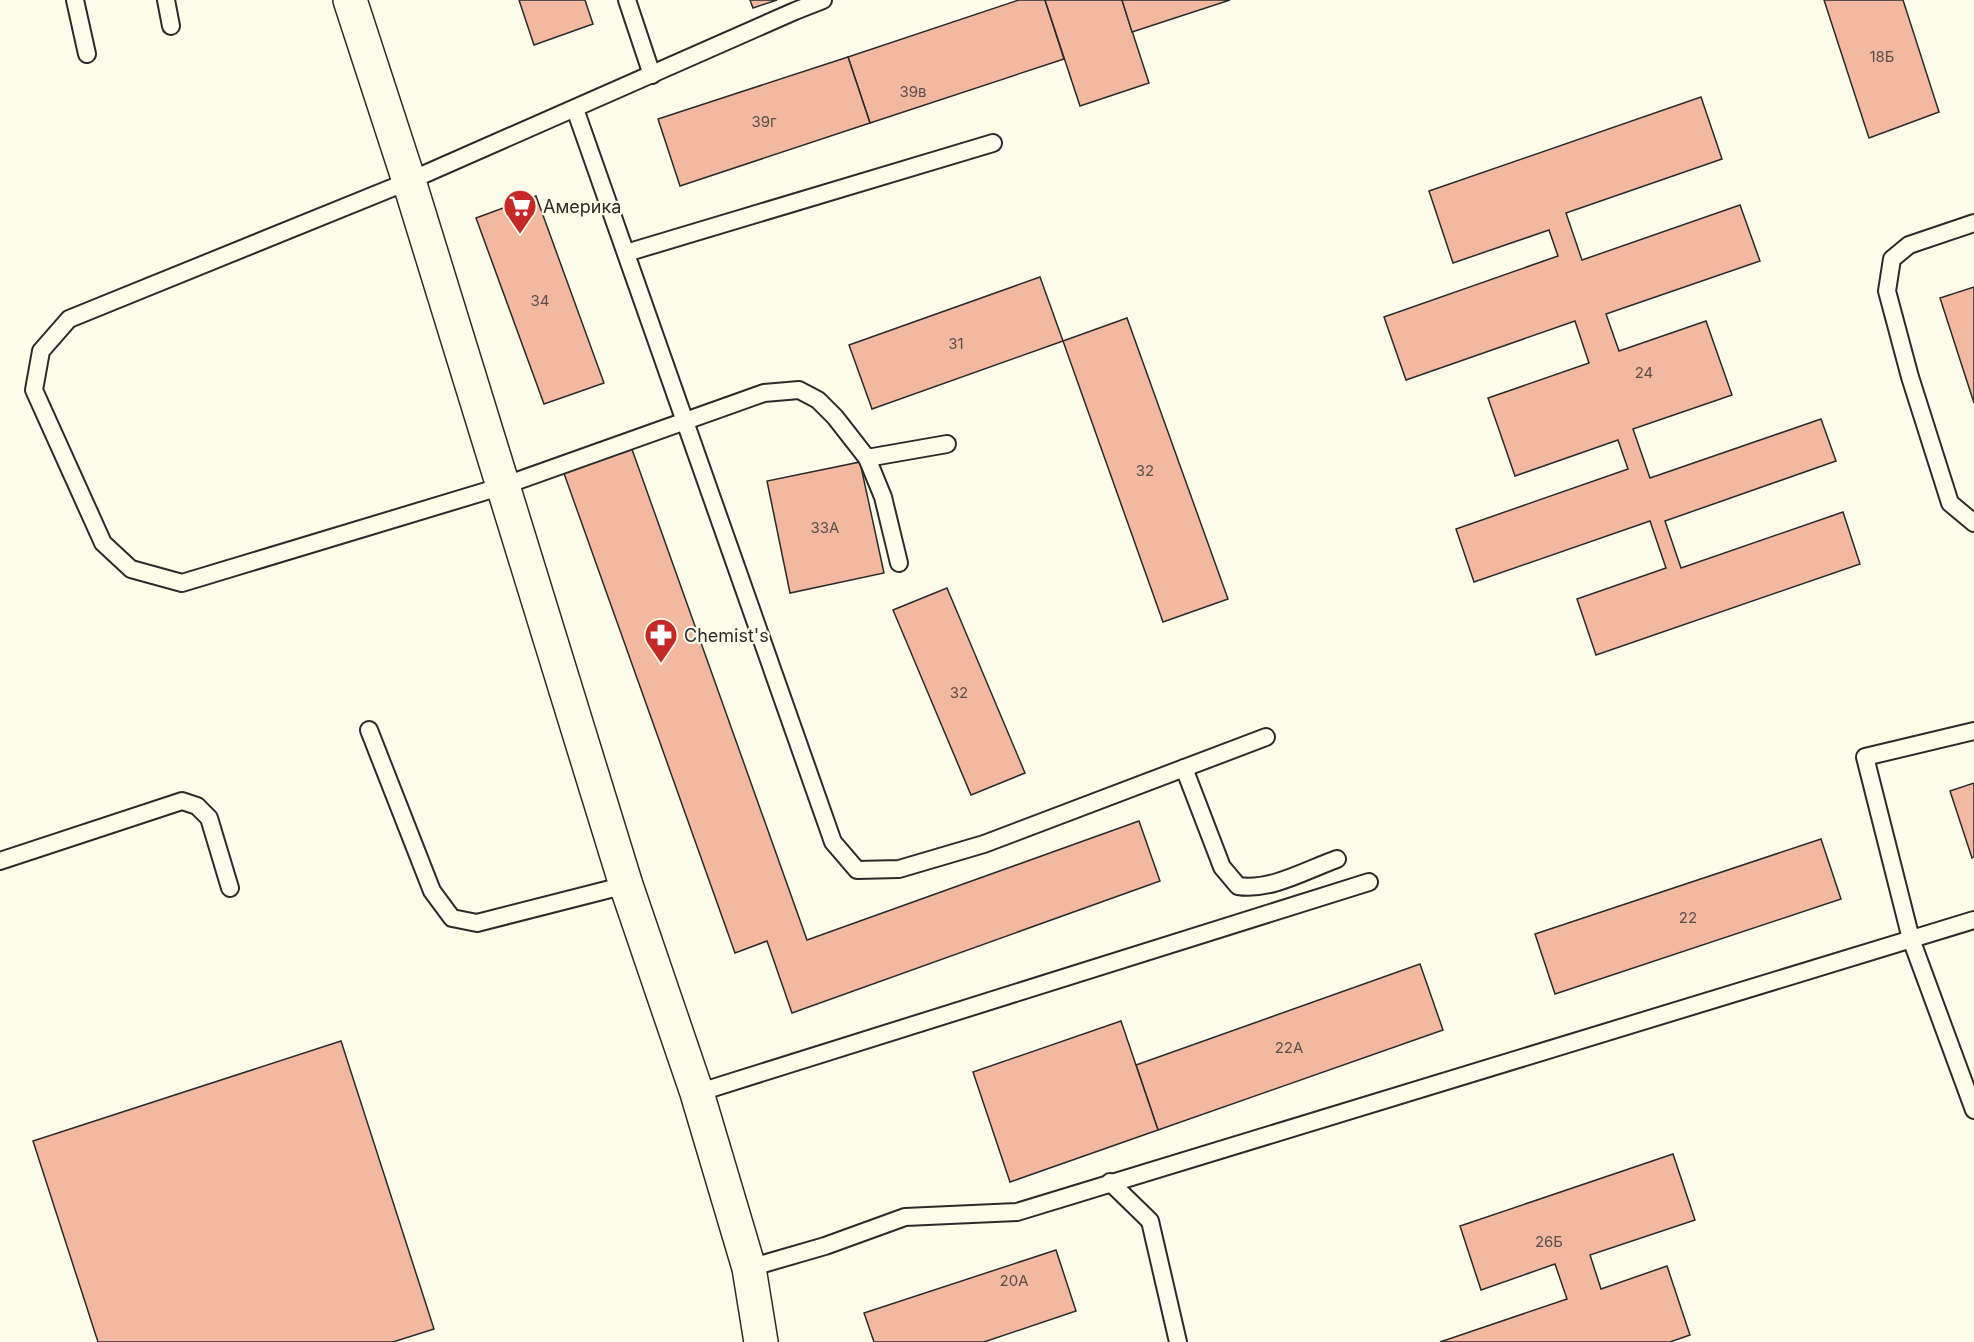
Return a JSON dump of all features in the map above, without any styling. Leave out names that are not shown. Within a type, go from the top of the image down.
[{"type":"street","points":[[350,0],[409,181],[626,885],[697,1094],[749,1268],[761,1342]]},
{"type":"lane","points":[[75,0],[87,54]]},
{"type":"lane","points":[[166,0],[171,26]]},
{"type":"lane","points":[[627,0],[652,75]]},
{"type":"lane","points":[[823,0],[409,181],[69,319],[41,351],[34,390],[103,543],[131,569],[182,582],[502,486],[764,393],[799,390],[818,400],[835,417],[867,458],[883,497],[899,563]]},
{"type":"lane","points":[[575,109],[832,842],[857,870],[898,869],[984,844],[1266,737]]},
{"type":"lane","points":[[626,254],[993,143]]},
{"type":"lane","points":[[1974,223],[1909,245],[1892,259],[1887,291],[1910,377],[1950,503],[1974,523]]},
{"type":"lane","points":[[867,458],[947,444]]},
{"type":"lane","points":[[369,730],[432,891],[452,918],[477,923],[626,885]]},
{"type":"lane","points":[[1974,731],[1865,757],[1911,939],[1974,1110]]},
{"type":"lane","points":[[1184,768],[1222,867],[1238,886],[1250,888],[1269,884],[1336,859]]},
{"type":"lane","points":[[0,861],[182,801],[196,806],[209,818],[230,888]]},
{"type":"lane","points":[[697,1094],[1369,882]]},
{"type":"lane","points":[[749,1268],[825,1246],[905,1218],[1017,1212],[1974,920]]},
{"type":"lane","points":[[1110,1182],[1150,1221],[1178,1342]]},
{"type":"building","points":[[519,0],[585,0],[593,24],[534,45]]},
{"type":"building","points":[[750,0],[777,0],[753,8]]},
{"type":"building","points":[[1019,0],[1045,0],[1064,59],[870,123],[848,57]]},
{"type":"building","points":[[1045,0],[1122,0],[1149,83],[1080,106]]},
{"type":"building","points":[[1122,0],[1230,0],[1132,32]]},
{"type":"building","points":[[1824,0],[1903,0],[1939,112],[1869,138]]},
{"type":"building","points":[[848,57],[870,123],[680,186],[658,119]]},
{"type":"building","points":[[1701,97],[1722,159],[1566,213],[1582,260],[1740,205],[1760,261],[1606,314],[1619,351],[1706,321],[1732,395],[1633,429],[1650,478],[1821,419],[1836,461],[1665,521],[1681,568],[1843,512],[1860,564],[1596,655],[1577,599],[1666,568],[1650,521],[1474,582],[1456,529],[1628,469],[1618,440],[1515,476],[1488,398],[1589,363],[1575,321],[1406,380],[1384,317],[1558,256],[1549,230],[1453,263],[1429,191]]},
{"type":"building","points":[[536,196],[604,383],[544,404],[476,218]]},
{"type":"building","points":[[1040,277],[1063,341],[872,409],[849,345]]},
{"type":"building","points":[[1974,287],[1974,403],[1940,298]]},
{"type":"building","points":[[1127,318],[1228,599],[1163,622],[1063,341]]},
{"type":"building","points":[[629,441],[807,940],[1139,821],[1160,881],[792,1013],[767,941],[735,953],[561,465]]},
{"type":"building","points":[[860,462],[884,573],[790,593],[767,481]]},
{"type":"building","points":[[947,588],[1025,773],[971,795],[893,610]]},
{"type":"building","points":[[1974,783],[1974,857],[1972,858],[1950,791]]},
{"type":"building","points":[[1821,839],[1841,899],[1555,994],[1535,934]]},
{"type":"building","points":[[1420,964],[1443,1030],[1158,1130],[1136,1065]]},
{"type":"building","points":[[1121,1021],[1158,1130],[1010,1182],[973,1072]]},
{"type":"building","points":[[341,1041],[434,1329],[393,1342],[98,1342],[33,1141]]},
{"type":"building","points":[[1673,1154],[1695,1220],[1590,1255],[1601,1289],[1667,1266],[1690,1335],[1670,1342],[1440,1342],[1567,1299],[1555,1264],[1481,1290],[1460,1226]]},
{"type":"building","points":[[1056,1250],[1076,1311],[984,1342],[874,1342],[864,1313]]},
{"type":"place","name":"Америка","points":[[520,235]]},
{"type":"place","name":"Chemist's","points":[[661,664]]}]
